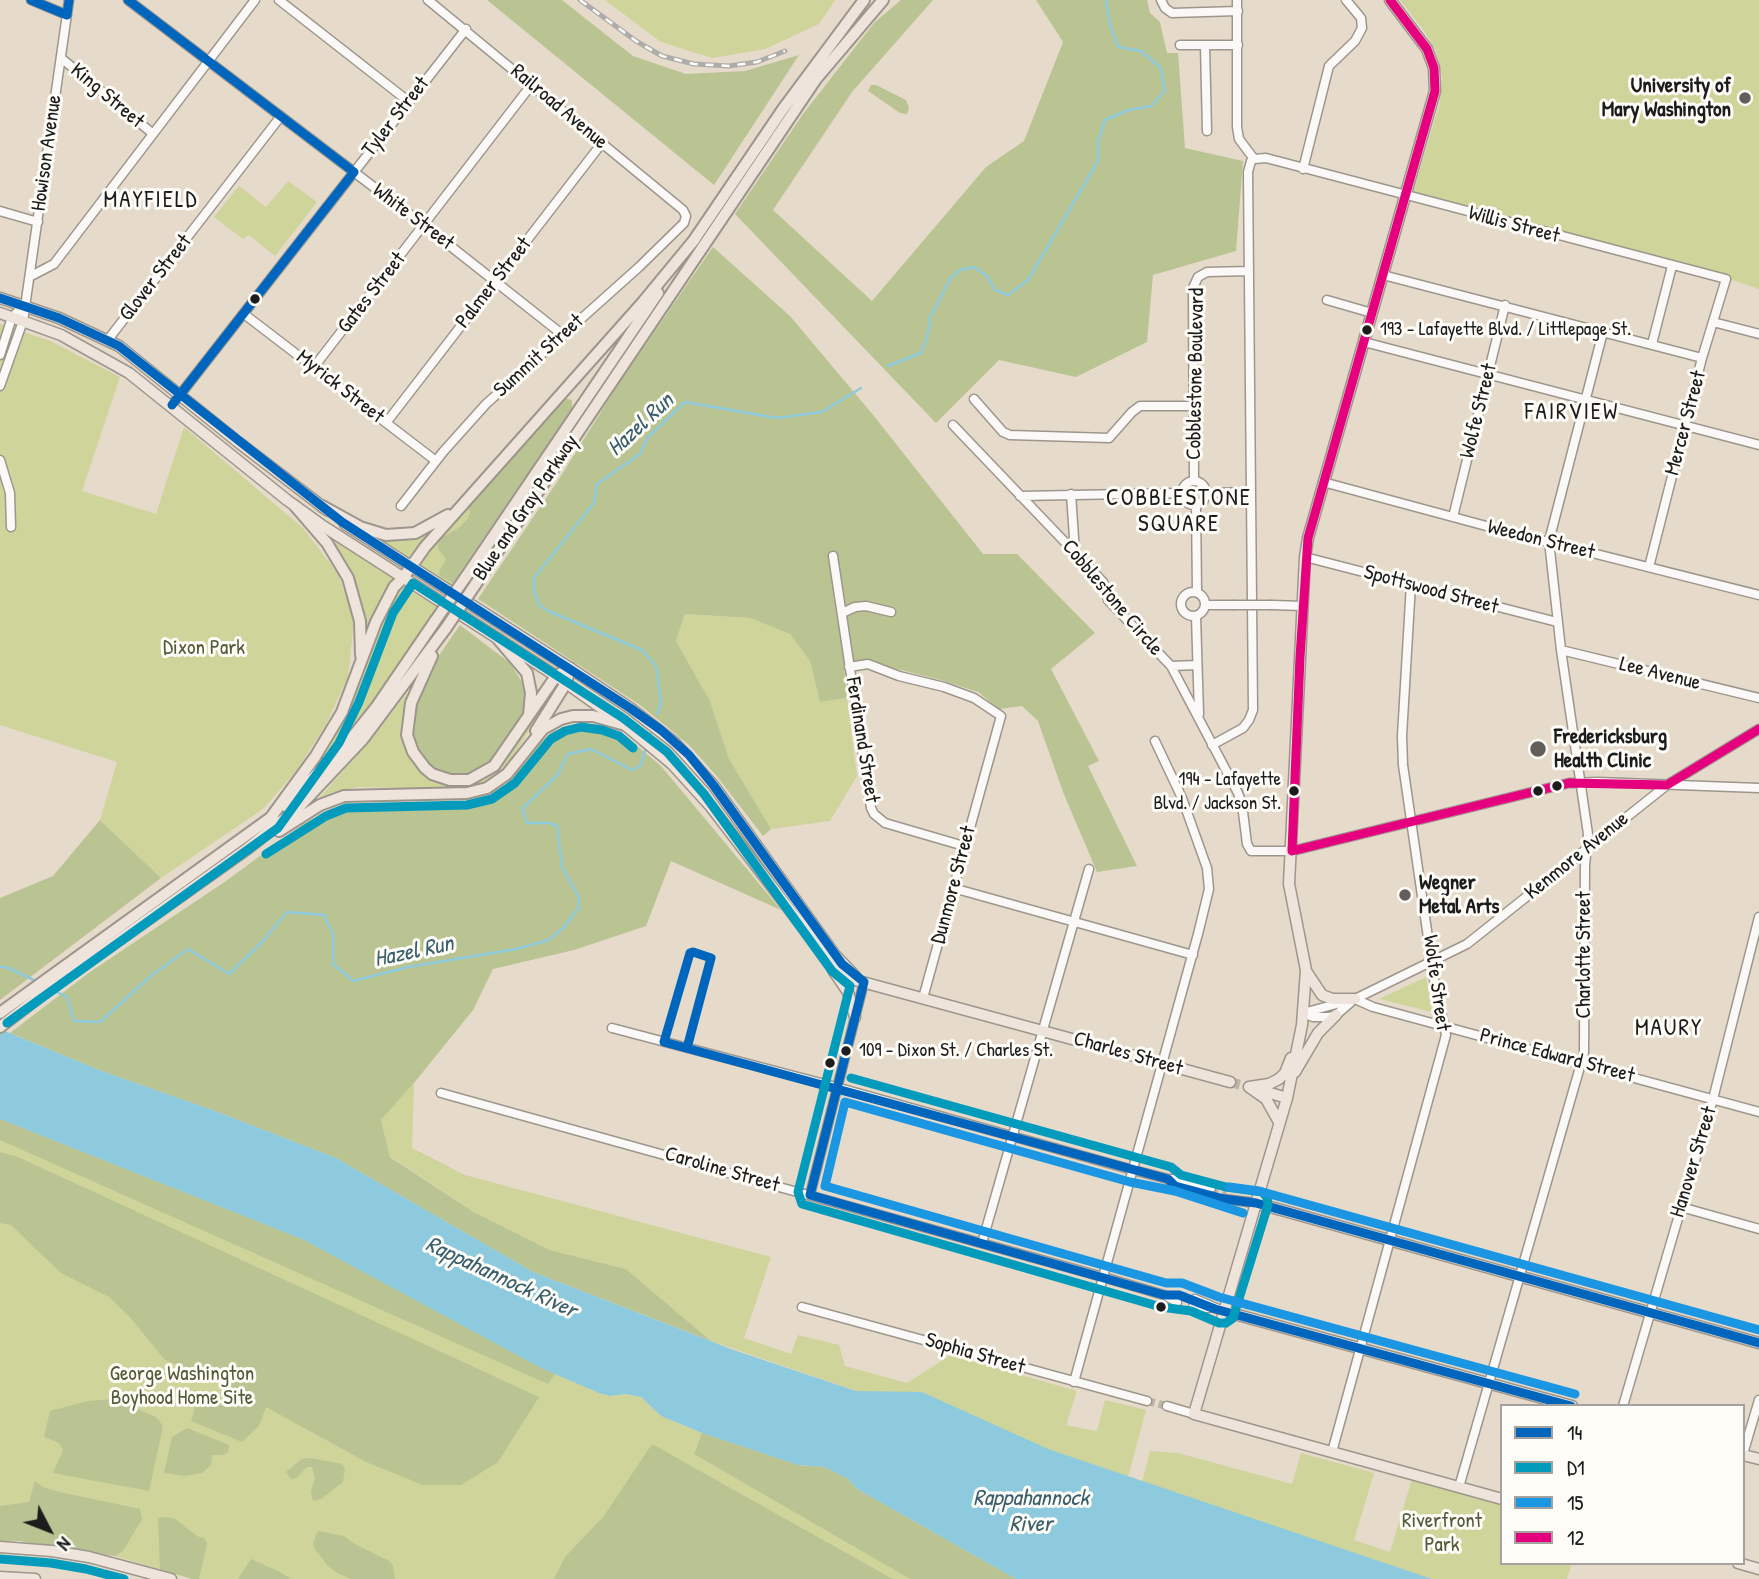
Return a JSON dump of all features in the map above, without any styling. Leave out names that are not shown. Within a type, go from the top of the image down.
[{"type":"highway","name":"Blue and Gray Parkway","points":[[745,174],[783,109],[864,0]]},
{"type":"highway","name":"Blue and Gray Parkway","points":[[0,1013],[229,862],[298,808],[345,760],[384,713],[446,628],[745,174],[816,79],[883,0]]},
{"type":"highway","name":"Blue and Gray Parkway","points":[[0,1027],[79,963],[268,820],[311,781],[349,741],[377,706],[699,243]]},
{"type":"highway","points":[[268,820],[328,737],[348,698],[382,608],[394,587],[464,502],[699,243]]},
{"type":"highway","points":[[322,506],[369,531],[397,535],[415,533],[432,525],[464,502]]},
{"type":"highway","points":[[295,506],[327,543],[348,578],[360,621],[360,666]]},
{"type":"highway","points":[[446,628],[415,691],[408,716],[409,743],[425,768],[432,774],[450,780],[478,777],[501,758],[528,718],[570,668]]},
{"type":"highway","points":[[498,639],[527,673],[531,693],[528,718]]},
{"type":"highway","points":[[526,749],[561,680]]},
{"type":"highway","points":[[229,862],[320,805],[344,796],[467,793],[487,788],[507,774],[543,729],[561,719],[573,716],[605,718],[625,725]]},
{"type":"main road","points":[[1390,0],[1425,46],[1431,57],[1436,82],[1431,108],[1307,538],[1290,896],[1306,970],[1303,1013],[1287,1098],[1219,1310],[1194,1414],[1500,1498]]},
{"type":"main road","points":[[0,298],[59,318],[137,359],[238,442],[342,522],[570,668],[676,743],[714,786],[842,964],[864,982]]},
{"type":"main road","points":[[0,313],[61,335],[130,373],[295,506],[561,680],[625,725],[672,764],[711,807],[848,992],[855,1017]]},
{"type":"main road","points":[[809,936],[840,972],[864,982]]},
{"type":"main road","points":[[1306,970],[1322,995],[1332,999],[1355,999]]},
{"type":"main road","name":"Charles Street","points":[[864,982],[1230,1082]]},
{"type":"main road","points":[[1293,1075],[1318,1033],[1336,1015]]},
{"type":"main road","points":[[1249,1087],[1269,1084],[1279,1079],[1298,1050]]},
{"type":"main road","points":[[1249,1087],[1287,1098]]},
{"type":"main road","points":[[1249,1087],[1266,1099],[1279,1122]]},
{"type":"main road","points":[[1252,1202],[1759,1343]]},
{"type":"main road","points":[[1219,1310],[1564,1404]]},
{"type":"main road","points":[[0,1548],[89,1557],[171,1579]]},
{"type":"main road","points":[[0,1577],[35,1579]]},
{"type":"street","points":[[31,0],[67,15]]},
{"type":"street","name":"Howison Avenue","points":[[24,306],[31,276],[69,0]]},
{"type":"street","name":"White Street","points":[[128,0],[425,226],[563,335]]},
{"type":"street","points":[[31,276],[54,264],[255,0]]},
{"type":"street","points":[[279,0],[408,102]]},
{"type":"street","name":"Railroad Avenue","points":[[428,0],[684,210],[686,216]]},
{"type":"street","points":[[1161,0],[1165,8],[1172,13],[1238,11]]},
{"type":"street","points":[[1212,746],[1243,728],[1253,710],[1248,172],[1254,159],[1240,139],[1237,127],[1237,0]]},
{"type":"street","points":[[1303,169],[1329,66],[1355,41],[1362,29],[1361,18],[1346,0]]},
{"type":"street","name":"Tyler Street","points":[[172,405],[466,29]]},
{"type":"street","points":[[1180,45],[1238,45]]},
{"type":"street","points":[[1205,45],[1207,131]]},
{"type":"street","name":"King Street","points":[[61,58],[152,133]]},
{"type":"street","name":"Gates Street","points":[[314,367],[532,84]]},
{"type":"street","name":"Glover Street","points":[[107,341],[281,116]]},
{"type":"street","name":"Palmer Street","points":[[386,423],[602,144]]},
{"type":"street","name":"Willis Street","points":[[1254,159],[1266,158],[1726,279]]},
{"type":"street","points":[[0,211],[38,222]]},
{"type":"street","name":"Summit Street","points":[[401,506],[486,404],[639,267],[684,223],[686,216]]},
{"type":"street","points":[[1652,344],[1672,266]]},
{"type":"street","name":"Cobblestone Boulevard","points":[[1194,481],[1195,282],[1207,272],[1249,271]]},
{"type":"street","points":[[1383,275],[1702,358]]},
{"type":"street","name":"Mercer Street","points":[[1649,567],[1702,358],[1726,279]]},
{"type":"street","points":[[1327,300],[1371,313]]},
{"type":"street","name":"Wolfe Street","points":[[1453,517],[1505,305]]},
{"type":"street","points":[[0,355],[12,317],[24,306]]},
{"type":"street","points":[[0,386],[23,321],[24,306]]},
{"type":"street","name":"Myrick Street","points":[[244,314],[436,461]]},
{"type":"street","points":[[1713,322],[1759,334]]},
{"type":"street","name":"Charlotte Street","points":[[1459,1487],[1584,1053],[1585,866],[1588,834],[1560,650],[1549,541],[1603,332]]},
{"type":"street","points":[[1364,342],[1759,445]]},
{"type":"street","points":[[974,399],[1003,432],[1010,435],[1097,438],[1109,438],[1115,434],[1132,411],[1140,407],[1194,406]]},
{"type":"street","name":"Cobblestone Circle","points":[[953,425],[1103,582],[1108,600],[1171,666],[1238,793],[1247,844],[1251,852],[1293,850]]},
{"type":"street","points":[[0,460],[11,504],[10,527]]},
{"type":"street","points":[[1182,493],[1187,483],[1194,481],[1201,483],[1206,493]]},
{"type":"street","name":"Weedon Street","points":[[1323,482],[1759,594]]},
{"type":"street","points":[[1206,493],[1251,492]]},
{"type":"street","points":[[1182,493],[1188,503],[1196,505],[1202,502],[1206,493]]},
{"type":"street","points":[[1020,496],[1182,493]]},
{"type":"street","points":[[1071,494],[1075,552]]},
{"type":"street","points":[[1196,505],[1197,592]]},
{"type":"street","name":"Ferdinand Street","points":[[833,556],[866,782],[874,814],[885,822],[964,846]]},
{"type":"street","name":"Spottswood Street","points":[[1304,558],[1557,622]]},
{"type":"street","name":"Wolfe Street","points":[[1332,1452],[1445,1042],[1402,750],[1411,584]]},
{"type":"street","points":[[1197,592],[1203,597],[1205,605],[1202,612],[1196,616],[1187,615],[1180,605],[1185,594],[1197,592]]},
{"type":"street","points":[[1205,605],[1303,606]]},
{"type":"street","points":[[842,613],[855,607],[866,606],[891,612]]},
{"type":"street","points":[[1196,616],[1199,719]]},
{"type":"street","name":"Lee Avenue","points":[[1560,650],[1759,698]]},
{"type":"street","name":"Dunmore Street","points":[[849,667],[868,664],[944,687],[974,698],[1001,716],[923,998]]},
{"type":"street","points":[[1171,666],[1197,665]]},
{"type":"street","name":"Kenmore Avenue","points":[[1303,1013],[1355,999],[1474,939],[1667,785],[1759,729]]},
{"type":"street","points":[[1074,1382],[1209,889],[1207,868],[1182,797],[1155,741]]},
{"type":"street","points":[[1293,850],[1581,782],[1759,789]]},
{"type":"street","points":[[982,1243],[1089,869]]},
{"type":"street","points":[[953,888],[1193,955]]},
{"type":"street","name":"Hanover Street","points":[[1624,1404],[1713,1098],[1759,917]]},
{"type":"street","points":[[810,1195],[864,982]]},
{"type":"street","name":"Kenmore Avenue","points":[[1336,1015],[1355,999]]},
{"type":"street","name":"Prince Edward Street","points":[[1355,999],[1373,1007],[1759,1112]]},
{"type":"street","points":[[1303,1013],[1322,1018],[1336,1015]]},
{"type":"street","points":[[612,1028],[1168,1179],[1175,1186],[1210,1192]]},
{"type":"street","name":"Caroline Street","points":[[441,1093],[1178,1299]]},
{"type":"street","points":[[1225,1196],[1252,1202]]},
{"type":"street","points":[[1681,1207],[1759,1229]]},
{"type":"street","points":[[1194,1303],[1219,1310]]},
{"type":"street","name":"Sophia Street","points":[[803,1307],[1147,1401]]},
{"type":"street","points":[[1745,1448],[1759,1400]]},
{"type":"street","points":[[1167,1406],[1194,1414]]},
{"type":"green space","points":[[487,0],[562,0],[633,56],[686,74],[745,71],[799,55],[714,185]]},
{"type":"green space","points":[[605,0],[835,0],[819,24],[765,49],[712,58],[661,42]]},
{"type":"green space","points":[[901,0],[933,0],[852,92],[773,210],[872,301],[986,167],[1024,141],[1063,42],[1036,0],[1147,0],[1150,13],[1160,22],[1167,53],[1178,53],[1185,148],[1243,161],[1236,251],[1153,275],[1147,342],[1076,377],[999,360],[936,423],[735,214],[803,114],[874,23]]},
{"type":"green space","points":[[1400,0],[1759,0],[1759,289],[1686,265],[1413,193],[1440,102],[1442,77],[1436,51]]},
{"type":"green space","points":[[871,85],[906,100],[909,108],[907,114],[900,113],[868,91]]},
{"type":"green space","points":[[288,181],[317,202],[275,256],[249,235],[243,239],[214,217],[239,186],[266,207]]},
{"type":"green space","points":[[713,247],[790,316],[874,416],[983,554],[1017,554],[1095,633],[1051,669],[1099,761],[1088,766],[1137,866],[1097,872],[1063,792],[1038,721],[1022,706],[999,709],[978,692],[878,664],[844,666],[847,698],[820,702],[810,661],[790,634],[750,618],[685,614],[676,641],[710,701],[729,759],[771,829],[763,836],[716,775],[688,744],[640,705],[478,599],[559,479],[619,383]]},
{"type":"green space","name":"Dixon Park","points":[[0,324],[50,341],[120,377],[82,491],[156,514],[184,427],[303,528],[338,574],[354,620],[348,677],[325,726],[297,770],[263,809],[161,878],[100,820],[117,762],[0,725]]},
{"type":"green space","points":[[563,398],[572,400],[572,408],[453,583],[440,576],[439,572],[446,559],[438,549],[441,538],[460,527],[468,518],[470,512],[467,504]]},
{"type":"green space","points":[[467,504],[470,512],[468,518],[460,527],[441,538],[438,544],[438,549],[447,559],[439,573],[453,583],[451,586],[418,563]]},
{"type":"green space","points":[[323,532],[394,579],[380,605],[365,645],[362,607],[353,579],[344,559]]},
{"type":"green space","points":[[430,532],[410,560],[373,536],[420,536]]},
{"type":"green space","points":[[402,586],[437,607],[372,703],[312,773],[310,771],[350,706],[379,625]]},
{"type":"green space","points":[[685,614],[750,618],[790,634],[810,661],[820,702],[847,698],[857,776],[830,821],[771,829],[729,759],[710,701],[676,641]]},
{"type":"green space","points":[[460,625],[510,663],[522,682],[525,696],[519,723],[494,760],[465,776],[443,775],[425,766],[411,738],[419,695],[438,657]]},
{"type":"green space","points":[[556,683],[557,687],[510,761],[490,780],[459,789],[358,787],[319,798],[369,742],[407,693],[411,694],[476,781],[497,770],[506,759]]},
{"type":"green space","points":[[581,724],[623,734],[661,766],[781,910],[671,861],[646,926],[574,950],[493,969],[473,1010],[381,1120],[390,1157],[472,1211],[550,1250],[626,1269],[711,1341],[533,1272],[336,1158],[99,1070],[10,1033],[90,972],[226,881],[305,823],[333,809],[353,804],[476,801],[507,784],[532,750],[553,731]]},
{"type":"green space","points":[[100,820],[161,878],[0,1000],[0,898],[53,876]]},
{"type":"green space","points":[[1426,977],[1432,1012],[1379,999]]},
{"type":"green space","points":[[414,1083],[412,1148],[465,1175],[771,1257],[744,1338],[791,1354],[798,1335],[839,1345],[845,1366],[907,1383],[951,1355],[1077,1391],[1066,1425],[1097,1431],[1105,1400],[1146,1410],[1128,1477],[878,1393],[856,1391],[711,1341],[626,1269],[550,1250],[472,1211],[390,1156],[381,1120]]},
{"type":"green space","name":"George Washington Boyhood Home Site","points":[[0,1119],[304,1240],[541,1368],[610,1396],[626,1394],[641,1397],[661,1416],[702,1433],[694,1453],[910,1579],[893,1579],[689,1465],[625,1579],[192,1579],[115,1556],[20,1541],[0,1541]]},
{"type":"green space","points":[[0,1119],[304,1240],[555,1374],[548,1384],[0,1140]]},
{"type":"green space","points":[[0,1152],[18,1157],[539,1397],[498,1462],[461,1485],[423,1485],[366,1462],[266,1407],[259,1426],[242,1442],[191,1421],[197,1401],[210,1401],[227,1407],[234,1405],[242,1396],[215,1378],[165,1360],[129,1316],[109,1297],[61,1273],[11,1225],[0,1223]]},
{"type":"green space","points":[[113,1399],[156,1417],[163,1426],[149,1491],[53,1473],[63,1450],[59,1443],[44,1437],[50,1411],[88,1401]]},
{"type":"green space","points":[[187,1428],[229,1445],[228,1452],[212,1455],[211,1465],[202,1473],[185,1476],[164,1473],[172,1437]]},
{"type":"green space","points":[[702,1433],[798,1465],[824,1467],[847,1478],[857,1489],[1016,1579],[910,1579],[694,1454]]},
{"type":"green space","points":[[652,1444],[893,1579],[554,1579],[565,1557],[604,1516]]},
{"type":"green space","name":"Riverfront Park","points":[[1150,1451],[1178,1453],[1292,1484],[1301,1453],[1374,1473],[1354,1540],[1390,1552],[1412,1479],[1500,1501],[1500,1565],[1571,1565],[1567,1579],[1432,1579],[1142,1482]]},
{"type":"green space","points":[[311,1458],[342,1464],[345,1469],[343,1482],[321,1499],[313,1501],[311,1491],[315,1478],[312,1467],[307,1467],[296,1478],[291,1479],[286,1472],[302,1459]]},
{"type":"green space","points":[[35,1481],[43,1487],[60,1492],[140,1509],[142,1519],[123,1551],[115,1556],[20,1541],[0,1541],[0,1506],[29,1502]]},
{"type":"green space","points":[[158,1518],[175,1519],[205,1539],[207,1544],[199,1579],[160,1569]]},
{"type":"green space","points":[[318,1531],[344,1536],[389,1561],[393,1566],[395,1579],[351,1579],[337,1573],[315,1549],[313,1543]]},
{"type":"green space","points":[[251,1559],[278,1571],[291,1579],[238,1579]]},
{"type":"water","name":"Rappahannock River","points":[[0,1029],[99,1070],[336,1158],[533,1272],[731,1349],[856,1391],[922,1392],[1048,1449],[1432,1579],[1016,1579],[857,1489],[847,1478],[824,1467],[798,1465],[702,1433],[661,1416],[641,1397],[599,1393],[541,1368],[304,1240],[0,1119]]},
{"type":"waterway","name":"Hazel Run","points":[[888,366],[921,353],[930,318],[950,279],[960,270],[974,267],[987,276],[995,290],[1008,295],[1028,280],[1098,161],[1098,141],[1105,120],[1128,110],[1151,106],[1165,91],[1160,67],[1141,51],[1118,47],[1110,25],[1106,0]]},
{"type":"waterway","name":"Hazel Run","points":[[657,714],[661,703],[656,666],[642,650],[548,611],[539,605],[534,591],[534,578],[594,503],[597,484],[640,454],[648,437],[685,402],[777,418],[822,412],[861,388]]},
{"type":"waterway","name":"Hazel Run","points":[[648,742],[653,728]]},
{"type":"waterway","name":"Hazel Run","points":[[53,990],[67,997],[74,1021],[100,1022],[152,975],[188,949],[229,974],[262,942],[287,912],[324,915],[333,934],[333,964],[353,981],[408,967],[516,949],[549,940],[565,926],[579,907],[579,898],[562,867],[557,826],[550,823],[527,823],[522,809],[558,774],[568,754],[591,749],[632,770],[640,766],[646,748]]},
{"type":"waterway","name":"Hazel Run","points":[[0,967],[6,967],[38,982]]},
{"type":"tunnel","points":[[1230,1082],[1249,1087]]},
{"type":"tunnel","points":[[1211,1188],[1226,1193]]},
{"type":"tunnel","points":[[1179,1295],[1195,1299]]},
{"type":"tunnel","points":[[1147,1401],[1167,1406]]},
{"type":"railway","points":[[580,0],[636,41],[662,56],[694,64],[729,66],[757,62],[785,51]]},
{"type":"transit line","name":"14","points":[[31,0],[67,15],[69,0]]},
{"type":"transit line","name":"14","points":[[128,0],[354,172],[172,405]]},
{"type":"transit line","name":"12","points":[[1390,0],[1427,49],[1434,68],[1435,91],[1308,538],[1292,851],[1569,783],[1667,785],[1759,729]]},
{"type":"transit line","name":"14","points":[[0,298],[59,318],[119,346],[342,522],[630,708],[661,730],[689,755],[842,964],[864,982],[810,1195],[1164,1295],[1179,1295],[1215,1309],[1564,1404]]},
{"type":"transit line","name":"D1","points":[[7,1023],[278,828],[339,743],[359,702],[393,613],[413,583],[623,718],[667,752],[704,794],[832,971],[850,986],[798,1192],[802,1204],[1161,1307],[1191,1311],[1219,1323],[1226,1323],[1233,1318],[1268,1205],[1267,1197],[1262,1192],[1226,1187],[1181,1175],[1171,1167],[851,1078]]},
{"type":"transit line","name":"D1","points":[[266,854],[326,816],[346,808],[467,805],[492,799],[515,783],[551,739],[565,731],[581,727],[602,730],[619,736],[633,748]]},
{"type":"transit line","name":"14","points":[[687,1048],[711,958],[693,952],[690,953],[664,1042],[1168,1179],[1175,1186],[1224,1199],[1256,1203],[1759,1343]]},
{"type":"transit line","name":"15","points":[[1243,1213],[1175,1191],[1130,1182],[845,1102],[825,1186],[1166,1283],[1182,1283],[1219,1297],[1575,1394]]},
{"type":"transit line","name":"15","points":[[1229,1187],[1259,1191],[1759,1330]]},
{"type":"transit line","name":"D1","points":[[0,1559],[51,1563],[124,1579]]},
{"type":"place","name":"University of Mary Washington","points":[[1745,98]]},
{"type":"place","name":"193 - Lafayette Blvd. / Littlepage St.","points":[[1367,330]]},
{"type":"place","name":"Fredericksburg Health Clinic","points":[[1538,749]]},
{"type":"place","name":"194 - Lafayette Blvd. / Jackson St.","points":[[1294,791]]},
{"type":"place","name":"Wegner Metal Arts","points":[[1405,895]]},
{"type":"place","name":"109 - Dixon St. / Charles St.","points":[[846,1051]]},
{"type":"district","name":"MAYFIELD","points":[[151,201]]},
{"type":"district","name":"FAIRVIEW","points":[[1572,413]]},
{"type":"district","name":"COBBLESTONE SQUARE","points":[[1179,512]]},
{"type":"district","name":"MAURY","points":[[1669,1029]]}]
